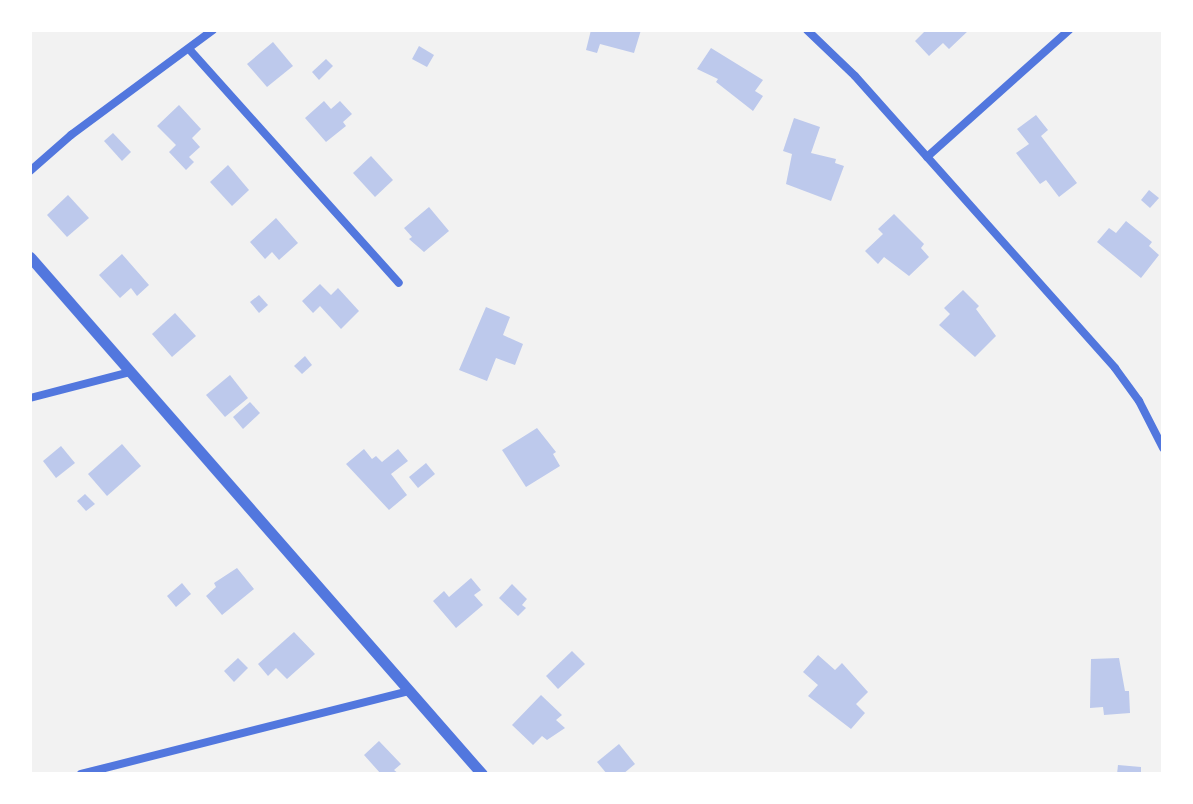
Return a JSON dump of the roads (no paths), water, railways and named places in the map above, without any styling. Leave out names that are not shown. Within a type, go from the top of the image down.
[{"type":"street","points":[[30,171],[71,135],[213,30]]},
{"type":"street","points":[[807,30],[839,58],[1115,368],[1139,401],[1163,448]]},
{"type":"street","points":[[927,157],[1069,30]]},
{"type":"street","points":[[189,49],[399,283]]},
{"type":"street","points":[[30,257],[482,774]]},
{"type":"street","points":[[30,398],[130,372]]},
{"type":"street","points":[[81,774],[410,691]]}]
